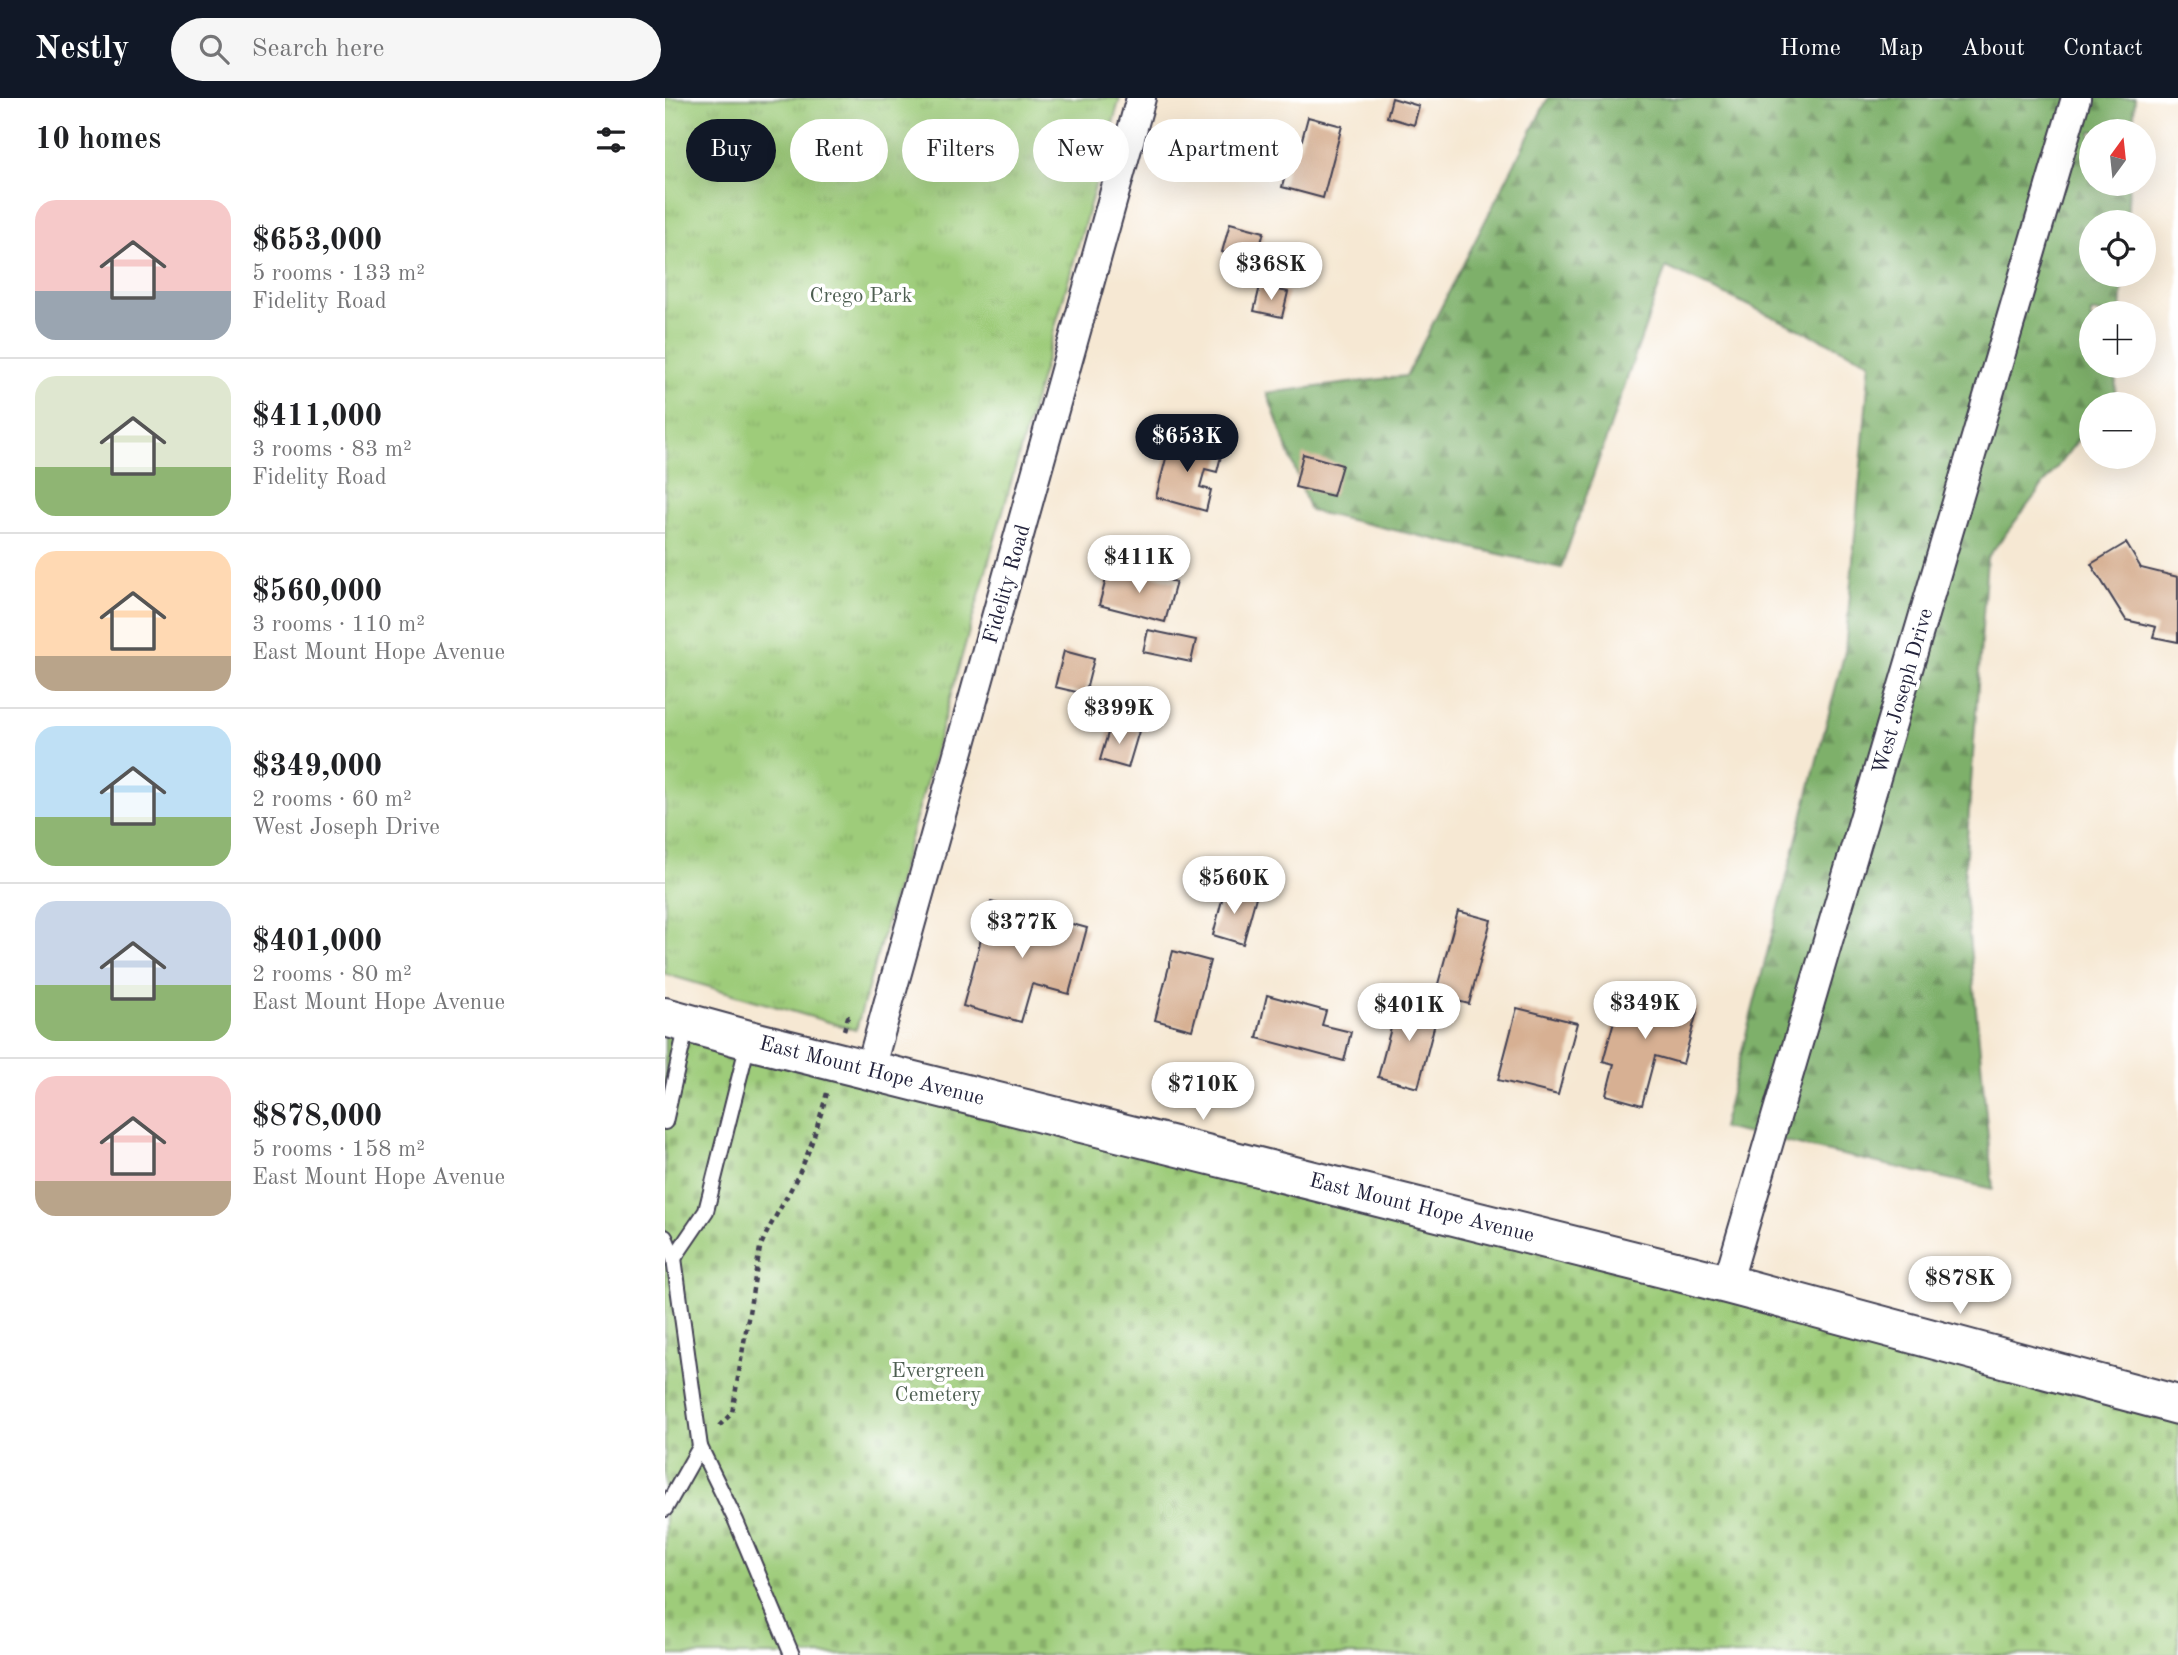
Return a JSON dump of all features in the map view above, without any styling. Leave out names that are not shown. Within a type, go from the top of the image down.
[{"type":"street","name":"Fidelity Road","points":[[870,1069],[1141,98]]},
{"type":"street","name":"West Joseph Drive","points":[[1727,1284],[2076,98]]},
{"type":"street","name":"East Mount Hope Avenue","points":[[676,1020],[1727,1284],[2178,1405]]},
{"type":"lane","points":[[665,1122],[676,1020]]},
{"type":"lane","points":[[674,1258],[706,1211],[749,1040]]},
{"type":"lane","points":[[665,1237],[674,1258],[700,1447],[736,1521],[792,1655]]},
{"type":"lane","points":[[665,1509],[700,1447]]},
{"type":"path","points":[[700,1447],[732,1413],[760,1248],[768,1226],[794,1184],[813,1140],[827,1091]]},
{"type":"green space","name":"Crego Park","points":[[665,98],[1120,98],[1114,119],[1033,119],[1033,182],[1096,182],[856,1030],[665,974]]},
{"type":"green space","points":[[1548,98],[2135,98],[2134,119],[2079,119],[2079,196],[2128,196],[2128,210],[2079,210],[2079,287],[2122,287],[2122,301],[2079,301],[2079,378],[2116,378],[2115,392],[2079,392],[2079,439],[1987,558],[1964,882],[1993,1189],[1722,1128],[1845,651],[1870,362],[1666,267],[1561,568],[1310,511],[1267,393],[1406,376]]},
{"type":"green space","name":"Evergreen Cemetery","points":[[665,1034],[2178,1407],[2178,1655],[665,1655]]},
{"type":"building","points":[[1392,98],[1419,106],[1414,125],[1387,117]]},
{"type":"building","points":[[1308,117],[1342,126],[1323,198],[1282,187],[1283,182],[1303,182],[1303,136]]},
{"type":"building","points":[[1230,223],[1264,232],[1251,278],[1224,270],[1228,254],[1222,252]]},
{"type":"building","points":[[1260,286],[1288,292],[1282,317],[1254,311]]},
{"type":"building","points":[[1171,439],[1222,452],[1217,472],[1205,469],[1200,487],[1211,490],[1206,511],[1156,497]]},
{"type":"building","points":[[1303,454],[1342,465],[1333,496],[1295,487]]},
{"type":"building","points":[[2126,543],[2141,568],[2178,577],[2178,642],[2153,637],[2156,627],[2126,620],[2091,564]]},
{"type":"building","points":[[1128,569],[1176,582],[1165,622],[1099,605],[1108,572],[1126,577]]},
{"type":"building","points":[[1148,630],[1196,640],[1191,662],[1143,652]]},
{"type":"building","points":[[1064,651],[1094,659],[1085,694],[1055,687]]},
{"type":"building","points":[[1111,723],[1139,731],[1128,768],[1100,760]]},
{"type":"building","points":[[1225,888],[1256,897],[1243,944],[1213,935]]},
{"type":"building","points":[[991,902],[1087,928],[1069,994],[1032,984],[1021,1022],[963,1006]]},
{"type":"building","points":[[1458,911],[1491,920],[1469,1004],[1435,995]]},
{"type":"building","points":[[1173,951],[1210,961],[1192,1030],[1155,1020]]},
{"type":"building","points":[[1623,988],[1698,1008],[1683,1064],[1655,1056],[1642,1105],[1606,1095],[1614,1064],[1603,1061]]},
{"type":"building","points":[[1267,995],[1326,1011],[1322,1025],[1351,1032],[1344,1061],[1257,1038]]},
{"type":"building","points":[[1399,998],[1439,1008],[1418,1088],[1378,1077]]},
{"type":"building","points":[[1517,1008],[1577,1023],[1558,1095],[1498,1080]]}]
